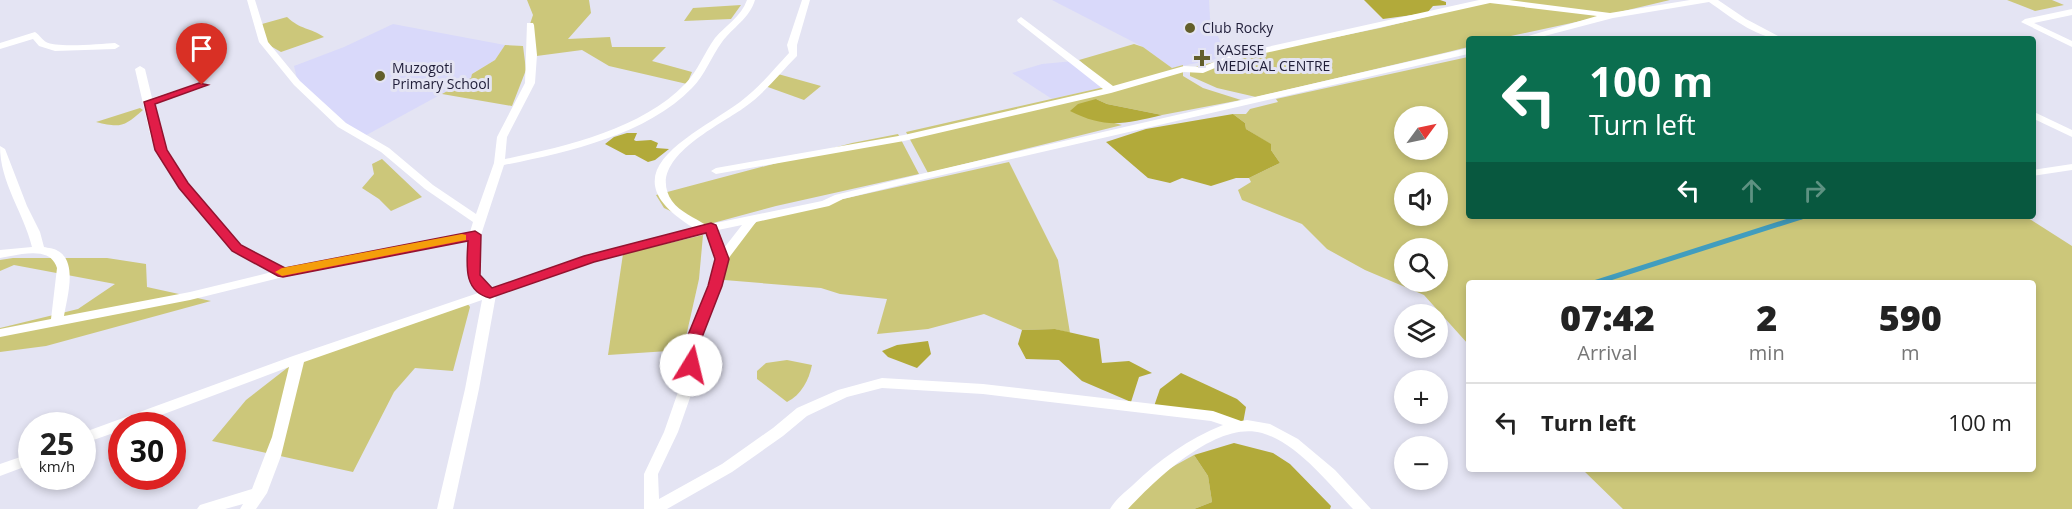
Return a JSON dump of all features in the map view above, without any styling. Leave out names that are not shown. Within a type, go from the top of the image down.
[{"type":"street","points":[[251,0],[266,46],[297,83],[342,125],[385,150],[429,187],[478,220]]},
{"type":"street","points":[[499,163],[592,139],[614,131],[674,99],[701,72],[718,40],[747,14],[751,0]]},
{"type":"street","points":[[722,259],[708,228],[666,201],[660,186],[666,164],[683,144],[765,87],[794,54],[792,45],[806,0]]},
{"type":"street","points":[[716,171],[892,140],[1111,90],[1184,69],[1203,70],[1231,58],[1490,0],[1612,15]]},
{"type":"street","points":[[1537,36],[1612,15],[1706,0]]},
{"type":"street","points":[[1712,0],[1743,21],[1773,36]]},
{"type":"street","points":[[2072,12],[2025,22],[2072,44]]},
{"type":"street","points":[[1021,20],[1111,90]]},
{"type":"street","points":[[490,293],[476,282],[473,275],[475,235],[478,220],[499,163],[502,137],[530,83],[532,55],[530,24]]},
{"type":"street","points":[[1551,33],[1556,36]]},
{"type":"street","points":[[0,46],[33,35],[38,36],[42,44],[55,48],[116,46]]},
{"type":"street","points":[[96,434],[298,359],[589,259],[708,228],[825,204],[839,197],[904,181],[1466,51]]},
{"type":"street","points":[[140,69],[161,150],[203,211],[237,248],[283,273]]},
{"type":"street","points":[[149,102],[202,85]]},
{"type":"street","points":[[2036,116],[2072,134]]},
{"type":"street","points":[[0,149],[21,206],[34,232],[38,248]]},
{"type":"street","points":[[2036,172],[2072,167]]},
{"type":"street","points":[[752,219],[722,259],[715,286],[694,340],[685,392],[671,432],[651,474],[653,509],[727,468],[802,412],[843,393],[882,383],[982,389],[1219,417],[1239,426]]},
{"type":"street","points":[[0,333],[57,320],[190,296],[283,273],[475,235]]},
{"type":"street","points":[[0,254],[38,248],[51,250],[58,256],[64,270],[63,291],[57,320]]},
{"type":"street","points":[[445,509],[472,389],[490,293]]},
{"type":"street","points":[[248,509],[259,493],[278,442],[298,359]]},
{"type":"street","points":[[1118,509],[1145,479],[1173,459],[1212,436],[1239,426],[1256,425],[1282,436],[1302,450],[1363,509]]},
{"type":"street","points":[[0,470],[18,463]]},
{"type":"street","points":[[205,509],[259,493]]},
{"type":"shaded area","points":[[527,0],[589,0],[591,13],[568,39],[610,37],[612,47],[666,47],[652,61],[692,72],[687,84],[609,66],[582,50],[529,57],[529,27],[533,15]]},
{"type":"shaded area","points":[[1052,0],[1209,0],[1210,18],[1227,57],[1172,68],[1143,47]]},
{"type":"shaded area","points":[[1364,0],[1440,0],[1446,2],[1446,5],[1433,6],[1427,13],[1383,19]]},
{"type":"shaded area","points":[[1500,0],[1670,0],[1611,14]]},
{"type":"shaded area","points":[[2007,0],[2052,0],[2064,5],[2035,11]]},
{"type":"shaded area","points":[[1491,1],[1604,16],[1511,36],[1466,36],[1466,47],[1256,97],[1217,88],[1190,76],[1190,69],[1201,65],[1380,28]]},
{"type":"shaded area","points":[[741,5],[731,19],[684,21],[693,8]]},
{"type":"shaded area","points":[[287,17],[324,37],[281,52],[267,44],[262,24]]},
{"type":"shaded area","points":[[393,24],[505,45],[495,60],[473,73],[471,78],[361,138],[297,79],[294,66],[344,47]]},
{"type":"shaded area","points":[[1134,44],[1143,47],[1172,68],[1183,65],[1183,76],[1203,88],[1241,100],[1162,115],[1107,104],[1096,99],[1114,123],[1122,125],[928,173],[906,132],[1109,86],[1079,60]]},
{"type":"shaded area","points":[[505,45],[523,46],[526,70],[512,106],[442,94],[471,78],[472,74],[495,60]]},
{"type":"shaded area","points":[[1466,57],[1466,219],[2030,219],[2072,246],[2072,509],[1623,509],[1585,472],[2036,472],[2036,280],[1466,280],[1466,342],[1448,322],[1448,304],[1432,304],[1424,295],[1417,292],[1448,292],[1448,238],[1394,238],[1394,282],[1365,270],[1327,249],[1302,224],[1242,200],[1238,190],[1251,182],[1249,178],[1280,163],[1271,150],[1270,144],[1246,129],[1245,123],[1233,114],[1246,114],[1250,109],[1278,102],[1276,99]]},
{"type":"shaded area","points":[[1074,61],[1104,87],[1052,99],[1012,73],[1042,64]]},
{"type":"shaded area","points":[[778,74],[821,86],[804,100],[765,86]]},
{"type":"shaded area","points":[[1096,99],[1107,104],[1162,115],[1137,121],[1105,123],[1070,111],[1078,104]]},
{"type":"shaded area","points":[[140,108],[143,110],[121,125],[96,122]]},
{"type":"shaded area","points":[[1233,114],[1245,123],[1246,129],[1271,144],[1271,150],[1280,163],[1249,178],[1236,178],[1211,186],[1182,178],[1170,183],[1148,178],[1106,142],[1146,129]]},
{"type":"shaded area","points":[[637,133],[634,140],[636,141],[651,140],[658,143],[656,148],[669,149],[655,160],[648,162],[635,155],[626,155],[605,144],[614,137]]},
{"type":"shaded area","points":[[898,134],[919,174],[776,206],[702,226],[664,208],[656,195],[852,143]]},
{"type":"shaded area","points":[[382,159],[422,197],[391,211],[379,199],[362,188],[374,174],[372,164]]},
{"type":"shaded area","points":[[1009,162],[1058,260],[1070,333],[1055,329],[1022,330],[984,314],[928,329],[877,334],[887,299],[840,294],[821,288],[712,279],[743,234],[762,217]]},
{"type":"shaded area","points":[[703,235],[699,279],[683,350],[608,355],[623,254]]},
{"type":"shaded area","points":[[107,258],[146,264],[147,287],[211,301],[46,346],[0,352],[0,328],[78,309],[115,284],[14,265],[0,271],[0,260]]},
{"type":"shaded area","points":[[467,303],[470,307],[453,371],[415,368],[394,392],[353,472],[212,441],[246,400],[291,365]]},
{"type":"shaded area","points":[[1055,329],[1099,339],[1102,363],[1129,361],[1152,373],[1139,377],[1131,402],[1082,381],[1059,360],[1026,359],[1018,344],[1022,330]]},
{"type":"shaded area","points":[[928,341],[931,354],[917,368],[888,357],[882,351],[897,345]]},
{"type":"shaded area","points":[[787,360],[812,365],[804,386],[787,402],[757,379],[757,371],[766,363]]},
{"type":"shaded area","points":[[1181,373],[1237,399],[1246,407],[1243,423],[1152,412],[1160,389]]},
{"type":"shaded area","points":[[1234,443],[1273,453],[1290,464],[1331,506],[1330,509],[1194,509],[1212,502],[1208,476],[1194,455]]},
{"type":"shaded area","points":[[1194,455],[1208,476],[1212,502],[1194,509],[1117,509],[1163,472]]},
{"type":"waterway","points":[[1604,280],[1795,219]]},
{"type":"slow traffic","points":[[282,272],[462,238]]},
{"type":"place","name":"Club Rocky","points":[[1190,28]]},
{"type":"place","name":"KASESE MEDICAL CENTRE","points":[[1202,58]]},
{"type":"place","name":"Muzogoti Primary School","points":[[380,76]]},
{"type":"route","points":[[202,85],[149,102],[156,138],[161,150],[183,185],[237,248],[283,273],[475,235],[473,275],[476,282],[490,293],[589,259],[711,227],[722,259],[715,286],[694,340],[691,365]]}]
